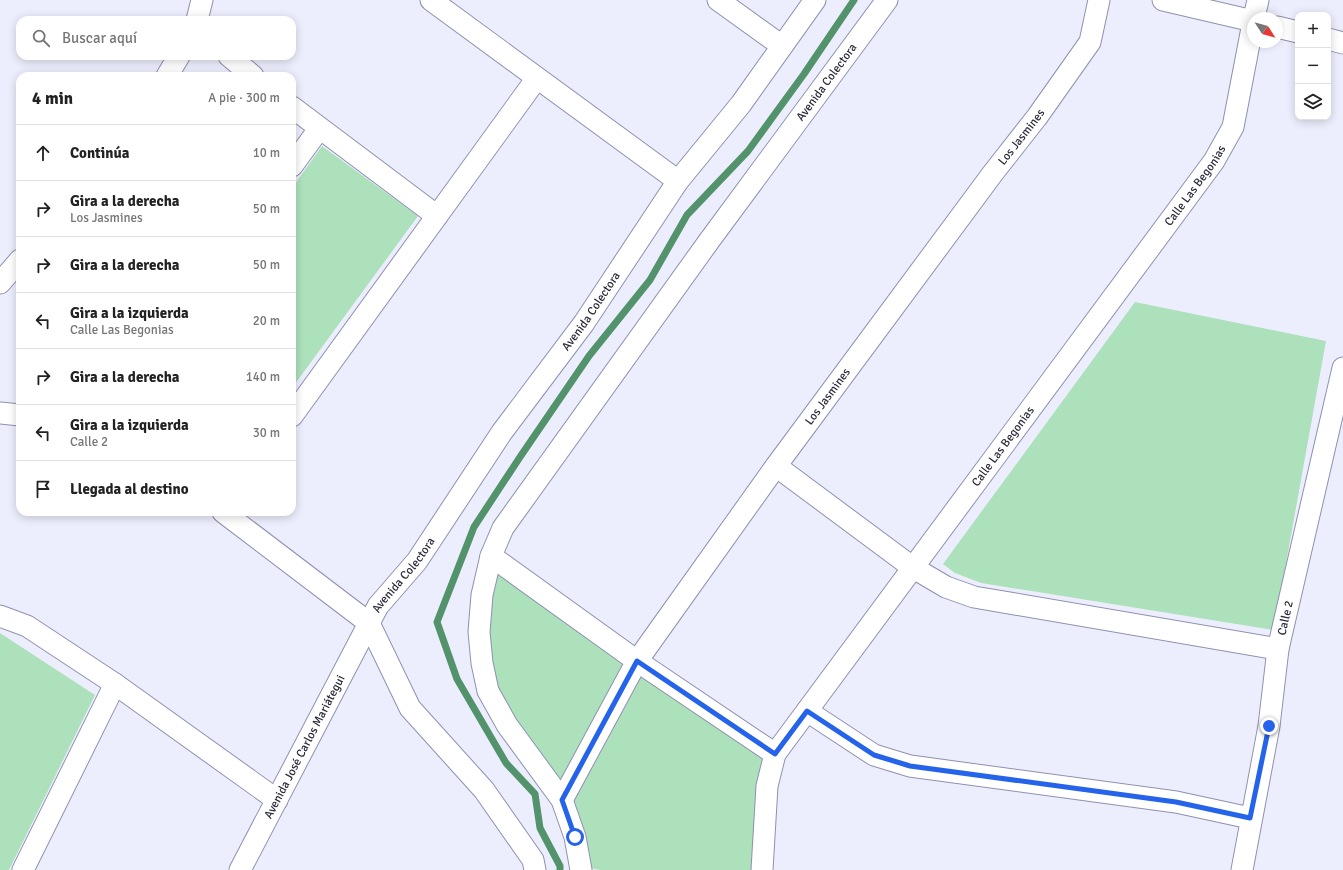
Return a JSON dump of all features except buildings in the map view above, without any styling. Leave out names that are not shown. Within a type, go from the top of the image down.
[{"type":"street","points":[[198,16],[202,0]]},
{"type":"street","points":[[431,0],[678,181]]},
{"type":"street","points":[[718,0],[782,46]]},
{"type":"street","name":"Avenida Colectora","points":[[369,623],[378,606],[417,561],[502,432],[584,323],[678,181],[741,104],[815,0]]},
{"type":"street","name":"Avenida Colectora","points":[[581,870],[575,837],[562,800],[507,725],[488,691],[482,663],[479,632],[482,595],[490,556],[504,528],[709,241],[887,0]]},
{"type":"street","name":"Los Jasmines","points":[[562,800],[637,661],[776,466],[993,173],[1037,117],[1090,42],[1099,0]]},
{"type":"street","points":[[1163,0],[1247,21]]},
{"type":"street","points":[[1255,12],[1258,0]]},
{"type":"street","points":[[1283,28],[1295,31]]},
{"type":"street","points":[[1331,40],[1343,43]]},
{"type":"street","name":"Calle Las Begonias","points":[[762,870],[767,786],[775,754],[1214,161],[1233,127],[1248,48]]},
{"type":"street","points":[[169,72],[177,60]]},
{"type":"street","points":[[234,60],[248,72]]},
{"type":"street","points":[[296,410],[537,78]]},
{"type":"street","points":[[296,110],[437,216]]},
{"type":"street","points":[[296,161],[319,129]]},
{"type":"street","points":[[0,283],[16,265]]},
{"type":"street","name":"Calle 2","points":[[1242,870],[1250,818],[1269,726],[1278,649],[1336,434],[1343,368]]},
{"type":"street","points":[[0,412],[16,414]]},
{"type":"street","points":[[776,466],[912,567],[946,587],[974,597],[1278,649]]},
{"type":"street","points":[[228,516],[369,623],[410,708],[484,790],[533,860],[535,870]]},
{"type":"street","points":[[490,556],[637,661],[775,754]]},
{"type":"street","points":[[0,616],[28,626],[115,684],[277,800]]},
{"type":"street","name":"Avenida José Carlos Mariátegui","points":[[240,870],[369,623]]},
{"type":"street","points":[[23,870],[115,684]]},
{"type":"street","points":[[807,711],[874,755],[910,766],[1176,802],[1250,818]]},
{"type":"green space","points":[[322,146],[418,216],[296,383],[296,182]]},
{"type":"green space","points":[[1135,302],[1326,341],[1274,630],[981,583],[955,573],[943,564]]},
{"type":"green space","points":[[494,567],[629,663],[560,786],[493,686],[487,639]]},
{"type":"green space","points":[[0,633],[95,695],[9,870],[0,870]]},
{"type":"green space","points":[[639,668],[769,757],[753,870],[600,870],[590,868],[570,800]]},
{"type":"waterway","points":[[560,870],[560,866],[540,828],[535,794],[506,763],[457,679],[437,622],[474,527],[520,457],[589,356],[650,280],[687,215],[748,151],[804,74],[854,0]]},
{"type":"route","points":[[575,837],[562,800],[637,661],[775,754],[807,711],[874,755],[910,766],[1176,802],[1250,818],[1269,726]]}]
